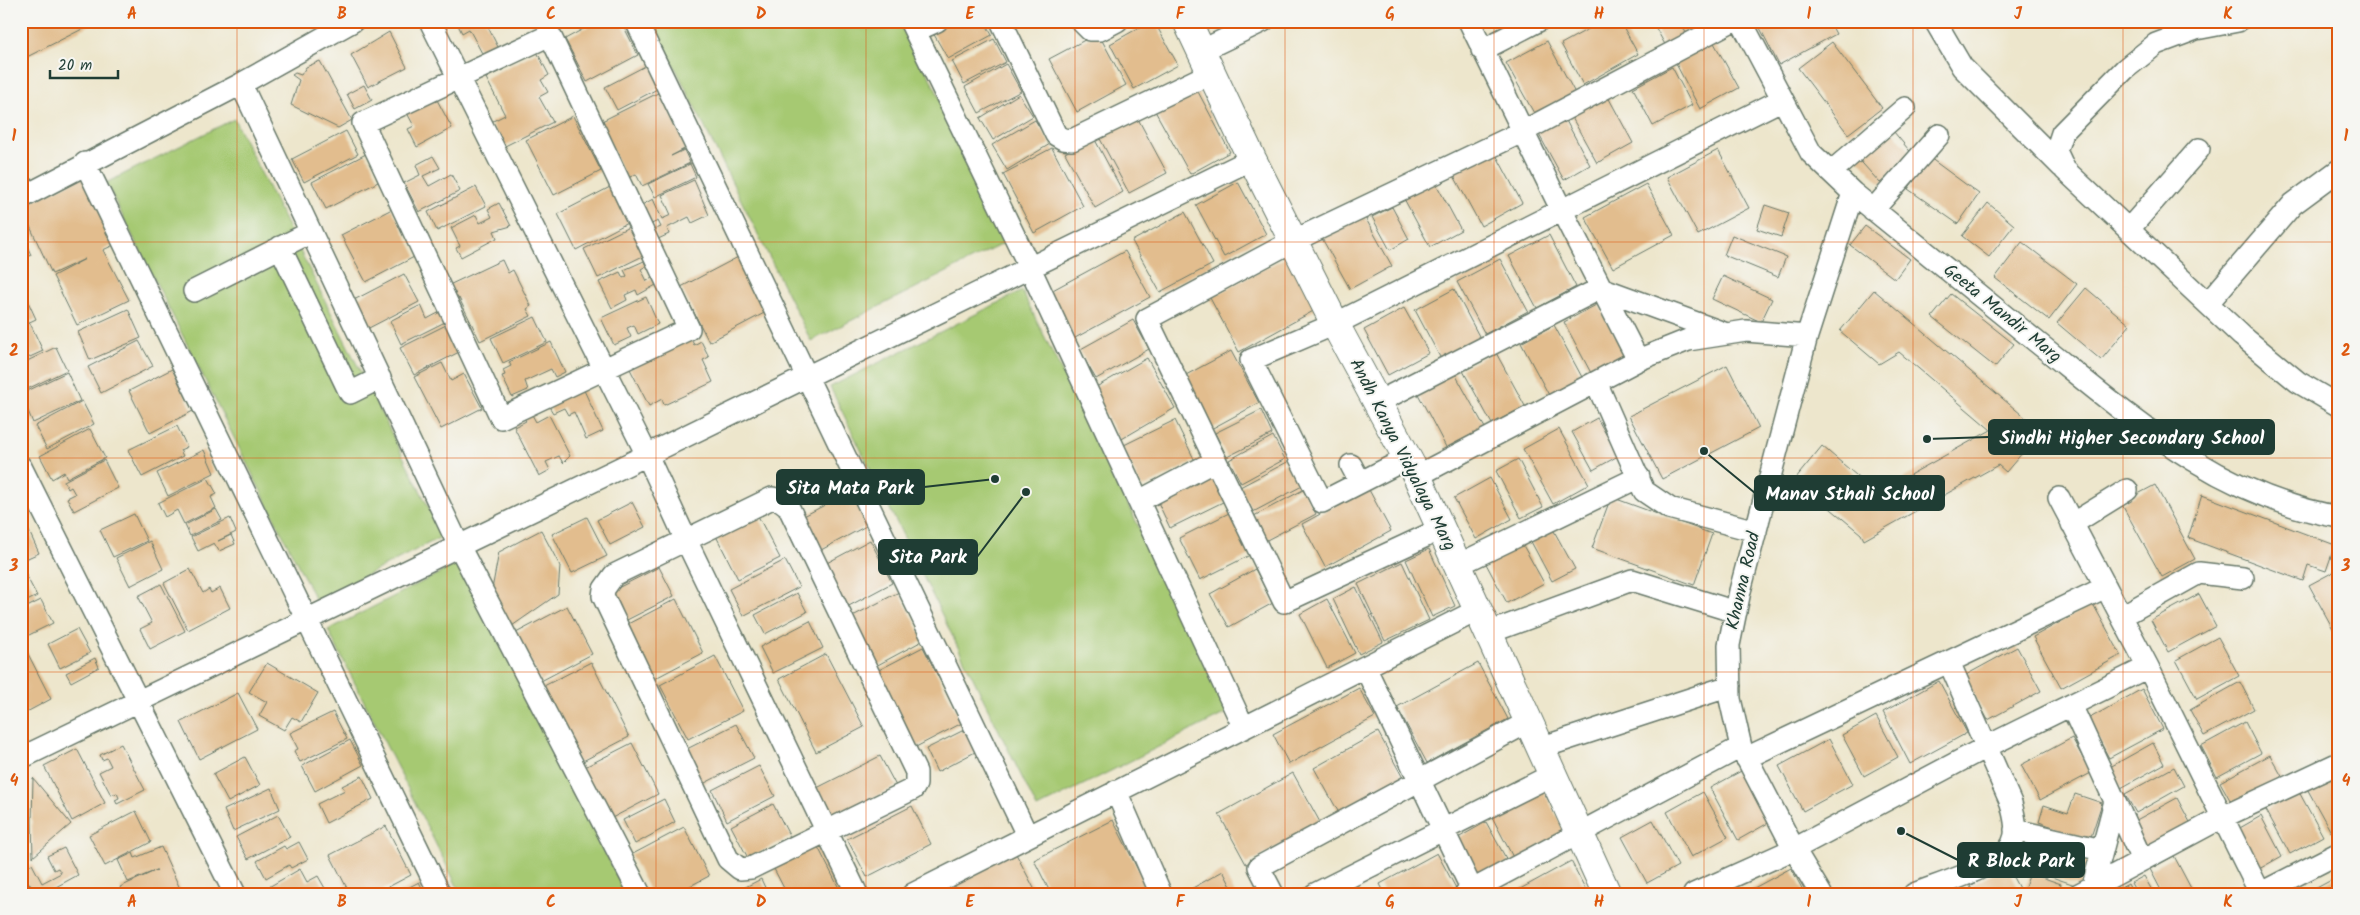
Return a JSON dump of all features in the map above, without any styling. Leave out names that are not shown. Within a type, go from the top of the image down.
[{"type":"street","points":[[21,198],[85,163],[241,84],[353,21]]},
{"type":"street","points":[[430,21],[647,455],[856,894]]},
{"type":"street","points":[[636,21],[1027,836]]},
{"type":"street","points":[[937,21],[912,26],[1030,268],[1244,728]]},
{"type":"street","points":[[1001,21],[1056,135],[1063,139],[1072,140],[1206,62],[1263,21]]},
{"type":"street","points":[[1081,21],[1090,30],[1100,30],[1117,21]]},
{"type":"street","name":"Andh Kanya Vidyalaya Marg","points":[[1187,21],[1293,241],[1335,324],[1412,467],[1607,894]]},
{"type":"street","points":[[1469,21],[1522,132],[1638,360]]},
{"type":"street","points":[[1482,50],[1538,21]]},
{"type":"street","points":[[1441,529],[1284,602],[1147,320],[1293,241],[1522,132],[1732,21]]},
{"type":"street","name":"Geeta Mandir Marg","points":[[1741,21],[1781,100],[1811,153],[1873,210],[2124,412],[2182,455],[2245,489],[2306,512],[2339,517]]},
{"type":"street","points":[[1934,21],[1962,67],[2065,170],[2242,336],[2298,382],[2339,406]]},
{"type":"street","points":[[2065,170],[2056,152],[2062,133],[2125,69],[2173,29],[2196,29],[2238,21]]},
{"type":"street","points":[[550,35],[689,329],[501,418],[363,123],[459,79],[550,35]]},
{"type":"street","points":[[241,84],[459,546],[640,894]]},
{"type":"street","points":[[1781,100],[1335,324],[1251,360],[1322,502],[1356,474],[1412,467],[1596,382],[1638,360],[1688,340],[1746,331],[1807,336]]},
{"type":"street","points":[[1830,172],[1906,108]]},
{"type":"street","points":[[1873,210],[1939,135]]},
{"type":"street","points":[[2129,229],[2199,149]]},
{"type":"street","points":[[21,758],[1252,159]]},
{"type":"street","points":[[85,163],[440,894]]},
{"type":"street","points":[[2208,303],[2293,204],[2339,170]]},
{"type":"street","name":"Khanna Road","points":[[1821,894],[1794,849],[1744,752],[1730,699],[1729,645],[1756,531],[1807,336],[1853,193]]},
{"type":"street","points":[[194,291],[311,232]]},
{"type":"street","points":[[280,247],[350,393],[380,378]]},
{"type":"street","points":[[1378,402],[1601,288],[1726,334]]},
{"type":"street","points":[[315,320],[346,306]]},
{"type":"street","points":[[1596,382],[1644,491],[1669,508],[1756,531]]},
{"type":"street","points":[[1139,501],[1216,461]]},
{"type":"street","points":[[21,467],[235,894]]},
{"type":"street","points":[[1458,565],[1638,478]]},
{"type":"street","points":[[2072,524],[2127,490]]},
{"type":"street","points":[[772,498],[780,500],[788,506],[916,772],[917,778],[913,789],[826,830],[752,868],[740,869],[728,859],[603,596],[604,589],[614,576],[772,498]]},
{"type":"street","points":[[2059,498],[2148,667],[2260,893],[2339,853]]},
{"type":"street","points":[[2122,616],[2199,573],[2243,578]]},
{"type":"street","points":[[913,894],[1365,667],[1483,621],[1632,580],[1736,612]]},
{"type":"street","points":[[1365,667],[1444,832],[1470,893],[1579,835],[1744,752],[1949,662],[2106,587]]},
{"type":"street","points":[[1914,894],[1996,860],[2012,844],[2016,825],[2010,802],[1949,662]]},
{"type":"street","points":[[1694,894],[1724,888],[1986,747],[2148,667]]},
{"type":"street","points":[[1540,748],[1730,686]]},
{"type":"street","points":[[2070,705],[2142,860]]},
{"type":"street","points":[[1273,894],[1259,867],[1528,722]]},
{"type":"street","points":[[2086,890],[2223,817],[2339,763]]},
{"type":"street","points":[[1315,894],[1444,832],[1552,775]]},
{"type":"street","points":[[1116,791],[1161,894]]},
{"type":"street","points":[[2086,890],[2102,850],[2115,801]]},
{"type":"street","points":[[2015,830],[2102,850]]},
{"type":"green space","points":[[652,21],[902,21],[1010,240],[811,341]]},
{"type":"green space","points":[[234,119],[443,536],[316,601],[106,183]]},
{"type":"green space","points":[[1022,291],[1230,711],[1037,808],[830,387]]},
{"type":"green space","points":[[459,563],[626,894],[461,894],[328,630]]},
{"type":"building","points":[[38,21],[98,21],[21,60],[21,30]]},
{"type":"building","points":[[456,21],[485,21],[499,49],[484,57],[469,29],[462,33]]},
{"type":"building","points":[[560,21],[573,21],[571,26]]},
{"type":"building","points":[[598,21],[621,21],[638,55],[587,82],[565,39]]},
{"type":"building","points":[[950,21],[984,21],[992,35],[948,59],[932,31]]},
{"type":"building","points":[[1154,21],[1178,65],[1134,89],[1110,44]]},
{"type":"building","points":[[1603,21],[1620,21],[1638,54],[1583,85],[1561,44]]},
{"type":"building","points":[[1652,21],[1680,21],[1689,39],[1668,50]]},
{"type":"building","points":[[1768,21],[1829,21],[1836,34],[1779,65],[1759,26]]},
{"type":"building","points":[[389,32],[407,67],[368,87],[351,55]]},
{"type":"building","points":[[1098,33],[1126,85],[1077,112],[1049,59]]},
{"type":"building","points":[[994,39],[1006,62],[964,84],[952,61]]},
{"type":"building","points":[[1547,41],[1575,93],[1535,115],[1506,63]]},
{"type":"building","points":[[1713,41],[1739,88],[1700,109],[1675,62]]},
{"type":"building","points":[[1832,42],[1882,108],[1848,134],[1798,68]]},
{"type":"building","points":[[537,52],[549,75],[541,80],[548,92],[539,97],[553,122],[503,147],[491,122],[505,115],[486,78]]},
{"type":"building","points":[[320,61],[352,120],[338,128],[291,105],[299,80],[292,75],[295,73],[301,75],[306,67]]},
{"type":"building","points":[[651,63],[663,86],[617,110],[605,87]]},
{"type":"building","points":[[1006,64],[1021,91],[979,113],[965,87]]},
{"type":"building","points":[[1672,67],[1692,105],[1653,126],[1633,88]]},
{"type":"building","points":[[364,85],[372,100],[355,109],[347,94]]},
{"type":"building","points":[[1196,88],[1230,152],[1190,174],[1155,111]]},
{"type":"building","points":[[662,91],[686,148],[671,156],[684,150],[690,163],[642,186],[636,174],[626,179],[600,122]]},
{"type":"building","points":[[1019,94],[1033,116],[993,140],[980,118]]},
{"type":"building","points":[[1607,95],[1633,143],[1597,163],[1570,114]]},
{"type":"building","points":[[436,98],[452,128],[417,147],[408,129],[414,126],[407,113]]},
{"type":"building","points":[[573,116],[601,171],[554,195],[526,140]]},
{"type":"building","points":[[1137,117],[1167,173],[1129,193],[1099,137]]},
{"type":"building","points":[[1564,117],[1590,165],[1564,180],[1537,131]]},
{"type":"building","points":[[1035,120],[1050,144],[1007,170],[992,145]]},
{"type":"building","points":[[1889,126],[1913,155],[1880,183],[1855,155]]},
{"type":"building","points":[[346,131],[358,154],[304,182],[292,159]]},
{"type":"building","points":[[1094,138],[1123,192],[1095,208],[1065,153]]},
{"type":"building","points":[[1052,148],[1083,206],[1034,233],[1003,174]]},
{"type":"building","points":[[1493,149],[1522,203],[1481,226],[1452,172]]},
{"type":"building","points":[[1718,150],[1749,208],[1698,235],[1667,177]]},
{"type":"building","points":[[366,154],[380,181],[326,209],[312,182]]},
{"type":"building","points":[[433,156],[440,168],[423,176],[429,186],[451,174],[460,191],[419,212],[404,183],[420,175],[416,165]]},
{"type":"building","points":[[1930,158],[1979,194],[1958,224],[1908,189]]},
{"type":"building","points":[[690,164],[696,177],[655,197],[648,184]]},
{"type":"building","points":[[85,176],[116,244],[103,250],[129,300],[77,325],[53,276],[85,259],[52,274],[21,207]]},
{"type":"building","points":[[1433,178],[1461,230],[1430,247],[1402,195]]},
{"type":"building","points":[[694,180],[709,215],[692,223],[689,217],[667,228],[669,234],[658,239],[654,230],[661,227],[658,221],[647,226],[638,207],[653,199],[662,219],[671,215],[662,195]]},
{"type":"building","points":[[1238,182],[1266,234],[1224,257],[1196,205]]},
{"type":"building","points":[[1646,184],[1674,235],[1613,268],[1585,217]]},
{"type":"building","points":[[612,186],[631,221],[576,250],[558,214]]},
{"type":"building","points":[[476,187],[486,206],[437,231],[428,212]]},
{"type":"building","points":[[499,203],[511,226],[494,231],[497,238],[461,257],[456,248],[460,246],[451,228],[476,215],[480,223],[492,217],[488,209]]},
{"type":"building","points":[[1988,203],[2014,225],[1989,257],[1962,236]]},
{"type":"building","points":[[1765,205],[1789,213],[1781,237],[1757,229]]},
{"type":"building","points":[[1392,207],[1409,239],[1390,250],[1372,217]]},
{"type":"building","points":[[392,209],[416,256],[366,282],[341,235]]},
{"type":"building","points":[[1361,210],[1392,266],[1350,289],[1319,233]]},
{"type":"building","points":[[1185,212],[1213,264],[1160,292],[1132,241]]},
{"type":"building","points":[[631,226],[645,255],[598,278],[584,249]]},
{"type":"building","points":[[1865,226],[1910,259],[1895,279],[1850,245]]},
{"type":"building","points":[[21,232],[31,255],[21,260]]},
{"type":"building","points":[[1549,235],[1576,287],[1537,308],[1509,256]]},
{"type":"building","points":[[1732,235],[1786,257],[1778,277],[1724,255]]},
{"type":"building","points":[[2022,242],[2077,284],[2049,320],[1995,278]]},
{"type":"building","points":[[1125,251],[1150,297],[1075,338],[1049,292]]},
{"type":"building","points":[[742,255],[770,310],[709,342],[681,287]]},
{"type":"building","points":[[1288,256],[1317,309],[1239,352],[1210,298]]},
{"type":"building","points":[[1500,259],[1528,311],[1485,334],[1457,282]]},
{"type":"building","points":[[502,260],[508,273],[513,270],[531,306],[527,309],[531,316],[480,341],[459,298],[454,301],[447,286]]},
{"type":"building","points":[[644,261],[646,266],[641,269],[647,281],[652,278],[656,285],[638,295],[636,290],[625,295],[627,300],[612,308],[599,282],[620,272],[623,278],[627,276],[624,270]]},
{"type":"building","points":[[404,274],[419,302],[365,330],[350,302]]},
{"type":"building","points":[[1723,276],[1772,299],[1761,322],[1712,299]]},
{"type":"building","points":[[2086,288],[2130,325],[2101,360],[2057,323]]},
{"type":"building","points":[[1454,289],[1480,338],[1441,359],[1415,310]]},
{"type":"building","points":[[1874,290],[2041,431],[2006,472],[1998,465],[1864,540],[1861,534],[1795,479],[1822,446],[1877,493],[1991,430],[1899,352],[1879,364],[1840,331]]},
{"type":"building","points":[[1951,294],[2014,344],[1995,367],[1932,317]]},
{"type":"building","points":[[25,295],[36,319],[21,326],[21,297]]},
{"type":"building","points":[[646,297],[658,324],[638,334],[634,325],[627,328],[631,337],[614,345],[601,318]]},
{"type":"building","points":[[1598,304],[1625,354],[1591,373],[1564,322]]},
{"type":"building","points":[[421,305],[427,319],[442,311],[447,321],[401,344],[390,321]]},
{"type":"building","points":[[1404,308],[1429,353],[1388,375],[1364,330]]},
{"type":"building","points":[[128,309],[141,338],[90,360],[78,332]]},
{"type":"building","points":[[535,317],[547,342],[503,363],[491,338]]},
{"type":"building","points":[[1133,320],[1149,349],[1096,379],[1079,350]]},
{"type":"building","points":[[30,323],[43,351],[21,361],[21,327]]},
{"type":"building","points":[[450,323],[463,350],[414,375],[400,348]]},
{"type":"building","points":[[1554,325],[1583,379],[1550,397],[1521,343]]},
{"type":"building","points":[[691,339],[694,345],[701,341],[709,357],[703,360],[713,382],[664,405],[662,399],[649,406],[630,369]]},
{"type":"building","points":[[139,341],[153,366],[101,393],[88,367]]},
{"type":"building","points":[[551,342],[565,372],[555,377],[551,369],[525,381],[528,390],[512,397],[502,376],[505,375],[503,370],[511,366],[509,362]]},
{"type":"building","points":[[56,347],[67,370],[21,392],[21,364]]},
{"type":"building","points":[[1231,351],[1259,403],[1211,429],[1184,376]]},
{"type":"building","points":[[1495,351],[1525,406],[1492,424],[1462,369]]},
{"type":"building","points":[[1147,358],[1175,408],[1120,440],[1091,390]]},
{"type":"building","points":[[442,363],[451,381],[464,374],[482,408],[441,429],[414,377]]},
{"type":"building","points":[[1727,365],[1759,428],[1662,479],[1629,416]]},
{"type":"building","points":[[172,369],[193,411],[150,433],[129,391]]},
{"type":"building","points":[[67,372],[80,401],[33,423],[21,394]]},
{"type":"building","points":[[1454,372],[1485,428],[1447,449],[1417,392]]},
{"type":"building","points":[[582,386],[603,431],[586,439],[574,412],[568,415],[564,408],[553,413],[547,403]]},
{"type":"building","points":[[82,401],[94,424],[47,449],[35,426]]},
{"type":"building","points":[[1261,410],[1272,434],[1227,457],[1215,433]]},
{"type":"building","points":[[530,411],[536,422],[549,415],[570,456],[563,463],[559,456],[546,462],[550,470],[539,476],[514,427],[526,421],[522,415]]},
{"type":"building","points":[[1597,418],[1618,456],[1593,470],[1572,432]]},
{"type":"building","points":[[1175,420],[1195,461],[1142,488],[1122,446]]},
{"type":"building","points":[[177,426],[187,447],[180,450],[183,456],[142,477],[128,450]]},
{"type":"building","points":[[90,429],[105,458],[67,478],[64,472],[52,479],[40,456]]},
{"type":"building","points":[[1559,429],[1589,484],[1553,504],[1523,449]]},
{"type":"building","points":[[1273,436],[1285,459],[1241,483],[1229,460]]},
{"type":"building","points":[[204,450],[214,473],[168,496],[157,473]]},
{"type":"building","points":[[1518,459],[1543,507],[1521,518],[1496,471]]},
{"type":"building","points":[[104,460],[118,488],[74,511],[67,498],[75,494],[71,487],[68,489],[64,481]]},
{"type":"building","points":[[1291,460],[1304,485],[1253,512],[1240,487]]},
{"type":"building","points":[[1213,470],[1227,500],[1170,528],[1156,498]]},
{"type":"building","points":[[208,478],[217,494],[211,497],[216,508],[184,524],[177,510],[165,517],[158,503]]},
{"type":"building","points":[[1490,478],[1512,519],[1476,539],[1454,498]]},
{"type":"building","points":[[2155,485],[2195,559],[2162,577],[2121,503]]},
{"type":"building","points":[[1368,488],[1391,531],[1325,567],[1302,524]]},
{"type":"building","points":[[1303,490],[1316,514],[1265,541],[1252,517]]},
{"type":"building","points":[[851,491],[868,525],[821,550],[804,516]]},
{"type":"building","points":[[2202,495],[2335,545],[2326,571],[2308,565],[2303,581],[2188,538]]},
{"type":"building","points":[[1611,497],[1712,534],[1694,585],[1592,548]]},
{"type":"building","points":[[632,502],[645,527],[610,545],[597,520]]},
{"type":"building","points":[[216,509],[222,520],[190,536],[185,525]]},
{"type":"building","points":[[1231,512],[1252,554],[1200,580],[1179,538]]},
{"type":"building","points":[[134,514],[147,541],[113,557],[100,530]]},
{"type":"building","points":[[757,514],[780,558],[738,579],[716,536]]},
{"type":"building","points":[[587,517],[607,556],[572,573],[552,534]]},
{"type":"building","points":[[230,518],[236,532],[218,541],[231,535],[235,544],[219,551],[214,543],[198,551],[191,537]]},
{"type":"building","points":[[1549,522],[1575,569],[1552,581],[1527,534]]},
{"type":"building","points":[[27,527],[39,553],[21,561],[21,529]]},
{"type":"building","points":[[541,530],[560,566],[558,594],[509,628],[490,600],[499,552]]},
{"type":"building","points":[[870,540],[892,583],[845,608],[823,565]]},
{"type":"building","points":[[1520,540],[1544,583],[1507,603],[1484,560]]},
{"type":"building","points":[[150,541],[163,569],[130,586],[116,558]]},
{"type":"building","points":[[1429,549],[1455,606],[1432,617],[1406,560]]},
{"type":"building","points":[[785,560],[799,587],[743,616],[729,589]]},
{"type":"building","points":[[1402,562],[1429,620],[1385,641],[1358,584]]},
{"type":"building","points":[[21,566],[37,596],[21,604]]},
{"type":"building","points":[[659,567],[674,596],[625,621],[610,592]]},
{"type":"building","points":[[190,569],[203,593],[209,589],[211,593],[220,588],[230,608],[188,630],[164,583]]},
{"type":"building","points":[[1255,569],[1273,603],[1229,627],[1210,594]]},
{"type":"building","points":[[2339,569],[2339,635],[2337,636],[2309,585]]},
{"type":"building","points":[[161,584],[185,631],[150,649],[140,629],[152,623],[138,596]]},
{"type":"building","points":[[1356,587],[1383,642],[1359,654],[1333,599]]},
{"type":"building","points":[[899,592],[924,640],[874,667],[849,618]]},
{"type":"building","points":[[797,593],[807,612],[765,634],[755,615]]},
{"type":"building","points":[[2199,594],[2216,626],[2168,652],[2151,620]]},
{"type":"building","points":[[676,599],[703,653],[650,681],[622,627]]},
{"type":"building","points":[[1327,599],[1355,653],[1327,668],[1300,614]]},
{"type":"building","points":[[41,600],[53,623],[21,639],[21,610]]},
{"type":"building","points":[[2093,604],[2121,655],[2061,688],[2033,637]]},
{"type":"building","points":[[567,606],[592,654],[541,681],[516,633]]},
{"type":"building","points":[[810,621],[823,648],[773,673],[760,647]]},
{"type":"building","points":[[77,629],[90,653],[60,668],[48,644]]},
{"type":"building","points":[[2218,637],[2239,676],[2197,699],[2176,660]]},
{"type":"building","points":[[24,646],[51,699],[21,715],[21,647]]},
{"type":"building","points":[[923,647],[962,723],[914,748],[875,672]]},
{"type":"building","points":[[2017,647],[2041,691],[1988,720],[1964,676]]},
{"type":"building","points":[[826,654],[864,727],[816,752],[779,679]]},
{"type":"building","points":[[715,656],[743,711],[688,739],[660,685]]},
{"type":"building","points":[[95,658],[99,667],[71,682],[66,673]]},
{"type":"building","points":[[591,662],[629,737],[579,763],[540,688]]},
{"type":"building","points":[[267,663],[318,693],[301,722],[292,717],[284,730],[259,716],[267,702],[249,692]]},
{"type":"building","points":[[1478,663],[1508,719],[1427,763],[1397,707]]},
{"type":"building","points":[[1939,681],[1967,733],[1910,764],[1883,712]]},
{"type":"building","points":[[2240,682],[2254,709],[2204,736],[2190,710]]},
{"type":"building","points":[[1359,688],[1375,717],[1289,764],[1273,734]]},
{"type":"building","points":[[2142,689],[2163,729],[2109,758],[2088,719]]},
{"type":"building","points":[[238,693],[257,729],[199,759],[181,722]]},
{"type":"building","points":[[333,712],[347,739],[300,762],[294,751],[298,749],[290,733]]},
{"type":"building","points":[[1876,716],[1898,757],[1864,776],[1842,735]]},
{"type":"building","points":[[2245,722],[2261,753],[2217,777],[2201,746]]},
{"type":"building","points":[[736,724],[754,758],[701,785],[683,751]]},
{"type":"building","points":[[966,729],[977,751],[937,772],[926,749]]},
{"type":"building","points":[[1378,732],[1403,778],[1339,813],[1314,768]]},
{"type":"building","points":[[2072,738],[2091,773],[2040,800],[2021,765]]},
{"type":"building","points":[[1829,739],[1853,784],[1803,811],[1779,766]]},
{"type":"building","points":[[350,740],[363,765],[315,791],[302,766]]},
{"type":"building","points":[[632,743],[658,794],[608,820],[581,769]]},
{"type":"building","points":[[2153,743],[2164,764],[2121,788],[2110,767]]},
{"type":"building","points":[[121,744],[145,790],[117,804],[115,800],[119,798],[117,793],[111,795],[99,772],[111,766],[107,758],[102,760],[100,755]]},
{"type":"building","points":[[77,749],[105,803],[72,821],[44,766]]},
{"type":"building","points":[[2270,755],[2284,780],[2234,807],[2220,782]]},
{"type":"building","points":[[880,756],[896,786],[833,819],[817,788]]},
{"type":"building","points":[[245,757],[260,785],[228,802],[213,774]]},
{"type":"building","points":[[759,766],[775,796],[727,821],[712,790]]},
{"type":"building","points":[[2174,767],[2184,786],[2136,813],[2125,794]]},
{"type":"building","points":[[2331,768],[2339,782],[2339,828],[2331,832],[2304,783]]},
{"type":"building","points":[[1743,770],[1770,822],[1738,840],[1710,788]]},
{"type":"building","points":[[1293,773],[1321,824],[1246,864],[1219,814]]},
{"type":"building","points":[[362,776],[373,799],[326,823],[317,804],[345,790],[342,786]]},
{"type":"building","points":[[33,778],[71,824],[33,857],[32,821]]},
{"type":"building","points":[[1540,785],[1567,835],[1516,863],[1490,813]]},
{"type":"building","points":[[271,788],[280,809],[233,831],[224,810]]},
{"type":"building","points":[[1703,792],[1728,837],[1691,857],[1667,812]]},
{"type":"building","points":[[2299,792],[2323,836],[2290,854],[2266,810]]},
{"type":"building","points":[[2075,794],[2102,803],[2090,840],[2039,822],[2044,805],[2068,813]]},
{"type":"building","points":[[2177,798],[2192,826],[2144,852],[2129,824]]},
{"type":"building","points":[[664,799],[675,822],[635,844],[623,820]]},
{"type":"building","points":[[773,804],[790,837],[748,858],[731,826]]},
{"type":"building","points":[[912,806],[931,844],[867,877],[847,839]]},
{"type":"building","points":[[136,811],[151,842],[105,866],[89,835]]},
{"type":"building","points":[[278,815],[290,837],[248,859],[236,837]]},
{"type":"building","points":[[2261,816],[2282,856],[2259,869],[2238,829]]},
{"type":"building","points":[[1113,820],[1149,892],[1051,894],[1034,860]]},
{"type":"building","points":[[1653,820],[1678,866],[1647,883],[1622,837]]},
{"type":"building","points":[[1486,822],[1508,862],[1472,882],[1451,842]]},
{"type":"building","points":[[386,826],[411,875],[375,894],[350,894],[330,855]]},
{"type":"building","points":[[684,827],[709,876],[675,894],[651,894],[631,855]]},
{"type":"building","points":[[2045,838],[2095,855],[2084,888],[2034,871]]},
{"type":"building","points":[[299,842],[308,859],[291,868],[289,865],[266,878],[257,861],[284,846],[286,849]]},
{"type":"building","points":[[817,845],[842,894],[787,894],[773,867]]},
{"type":"building","points":[[161,847],[182,893],[123,894],[120,887],[157,870],[128,882],[118,860],[133,853],[135,858]]},
{"type":"building","points":[[64,848],[78,875],[43,894],[30,894],[21,877],[21,870],[32,864],[42,883],[61,873],[58,868],[54,870],[47,856]]},
{"type":"building","points":[[1014,850],[1037,894],[959,894],[953,882]]},
{"type":"building","points":[[1437,853],[1457,890],[1450,894],[1385,894],[1380,884]]},
{"type":"building","points":[[2174,856],[2194,894],[2163,894],[2150,869]]},
{"type":"building","points":[[1571,861],[1588,894],[1511,894]]},
{"type":"building","points":[[2007,866],[2022,894],[1974,894],[1970,886]]},
{"type":"building","points":[[1791,868],[1805,894],[1743,894]]},
{"type":"building","points":[[300,869],[307,882],[318,876],[326,890],[319,894],[261,894],[260,892]]},
{"type":"building","points":[[1223,871],[1235,894],[1182,894]]},
{"type":"building","points":[[2030,873],[2061,884],[2058,894],[2023,893]]},
{"type":"building","points":[[2144,876],[2154,894],[2137,894],[2131,883]]},
{"type":"building","points":[[2339,876],[2339,894],[2313,894],[2311,891]]},
{"type":"building","points":[[761,879],[768,894],[732,894]]},
{"type":"building","points":[[419,882],[425,894],[396,894]]},
{"type":"building","points":[[2128,884],[2133,894],[2110,894]]},
{"type":"place","name":"Sindhi Higher Secondary School","points":[[1927,439]]},
{"type":"place","name":"Manav Sthali School","points":[[1704,451]]},
{"type":"place","name":"Sita Mata Park","points":[[995,479]]},
{"type":"place","name":"Sita Park","points":[[1026,492]]},
{"type":"place","name":"R Block Park","points":[[1901,831]]}]
